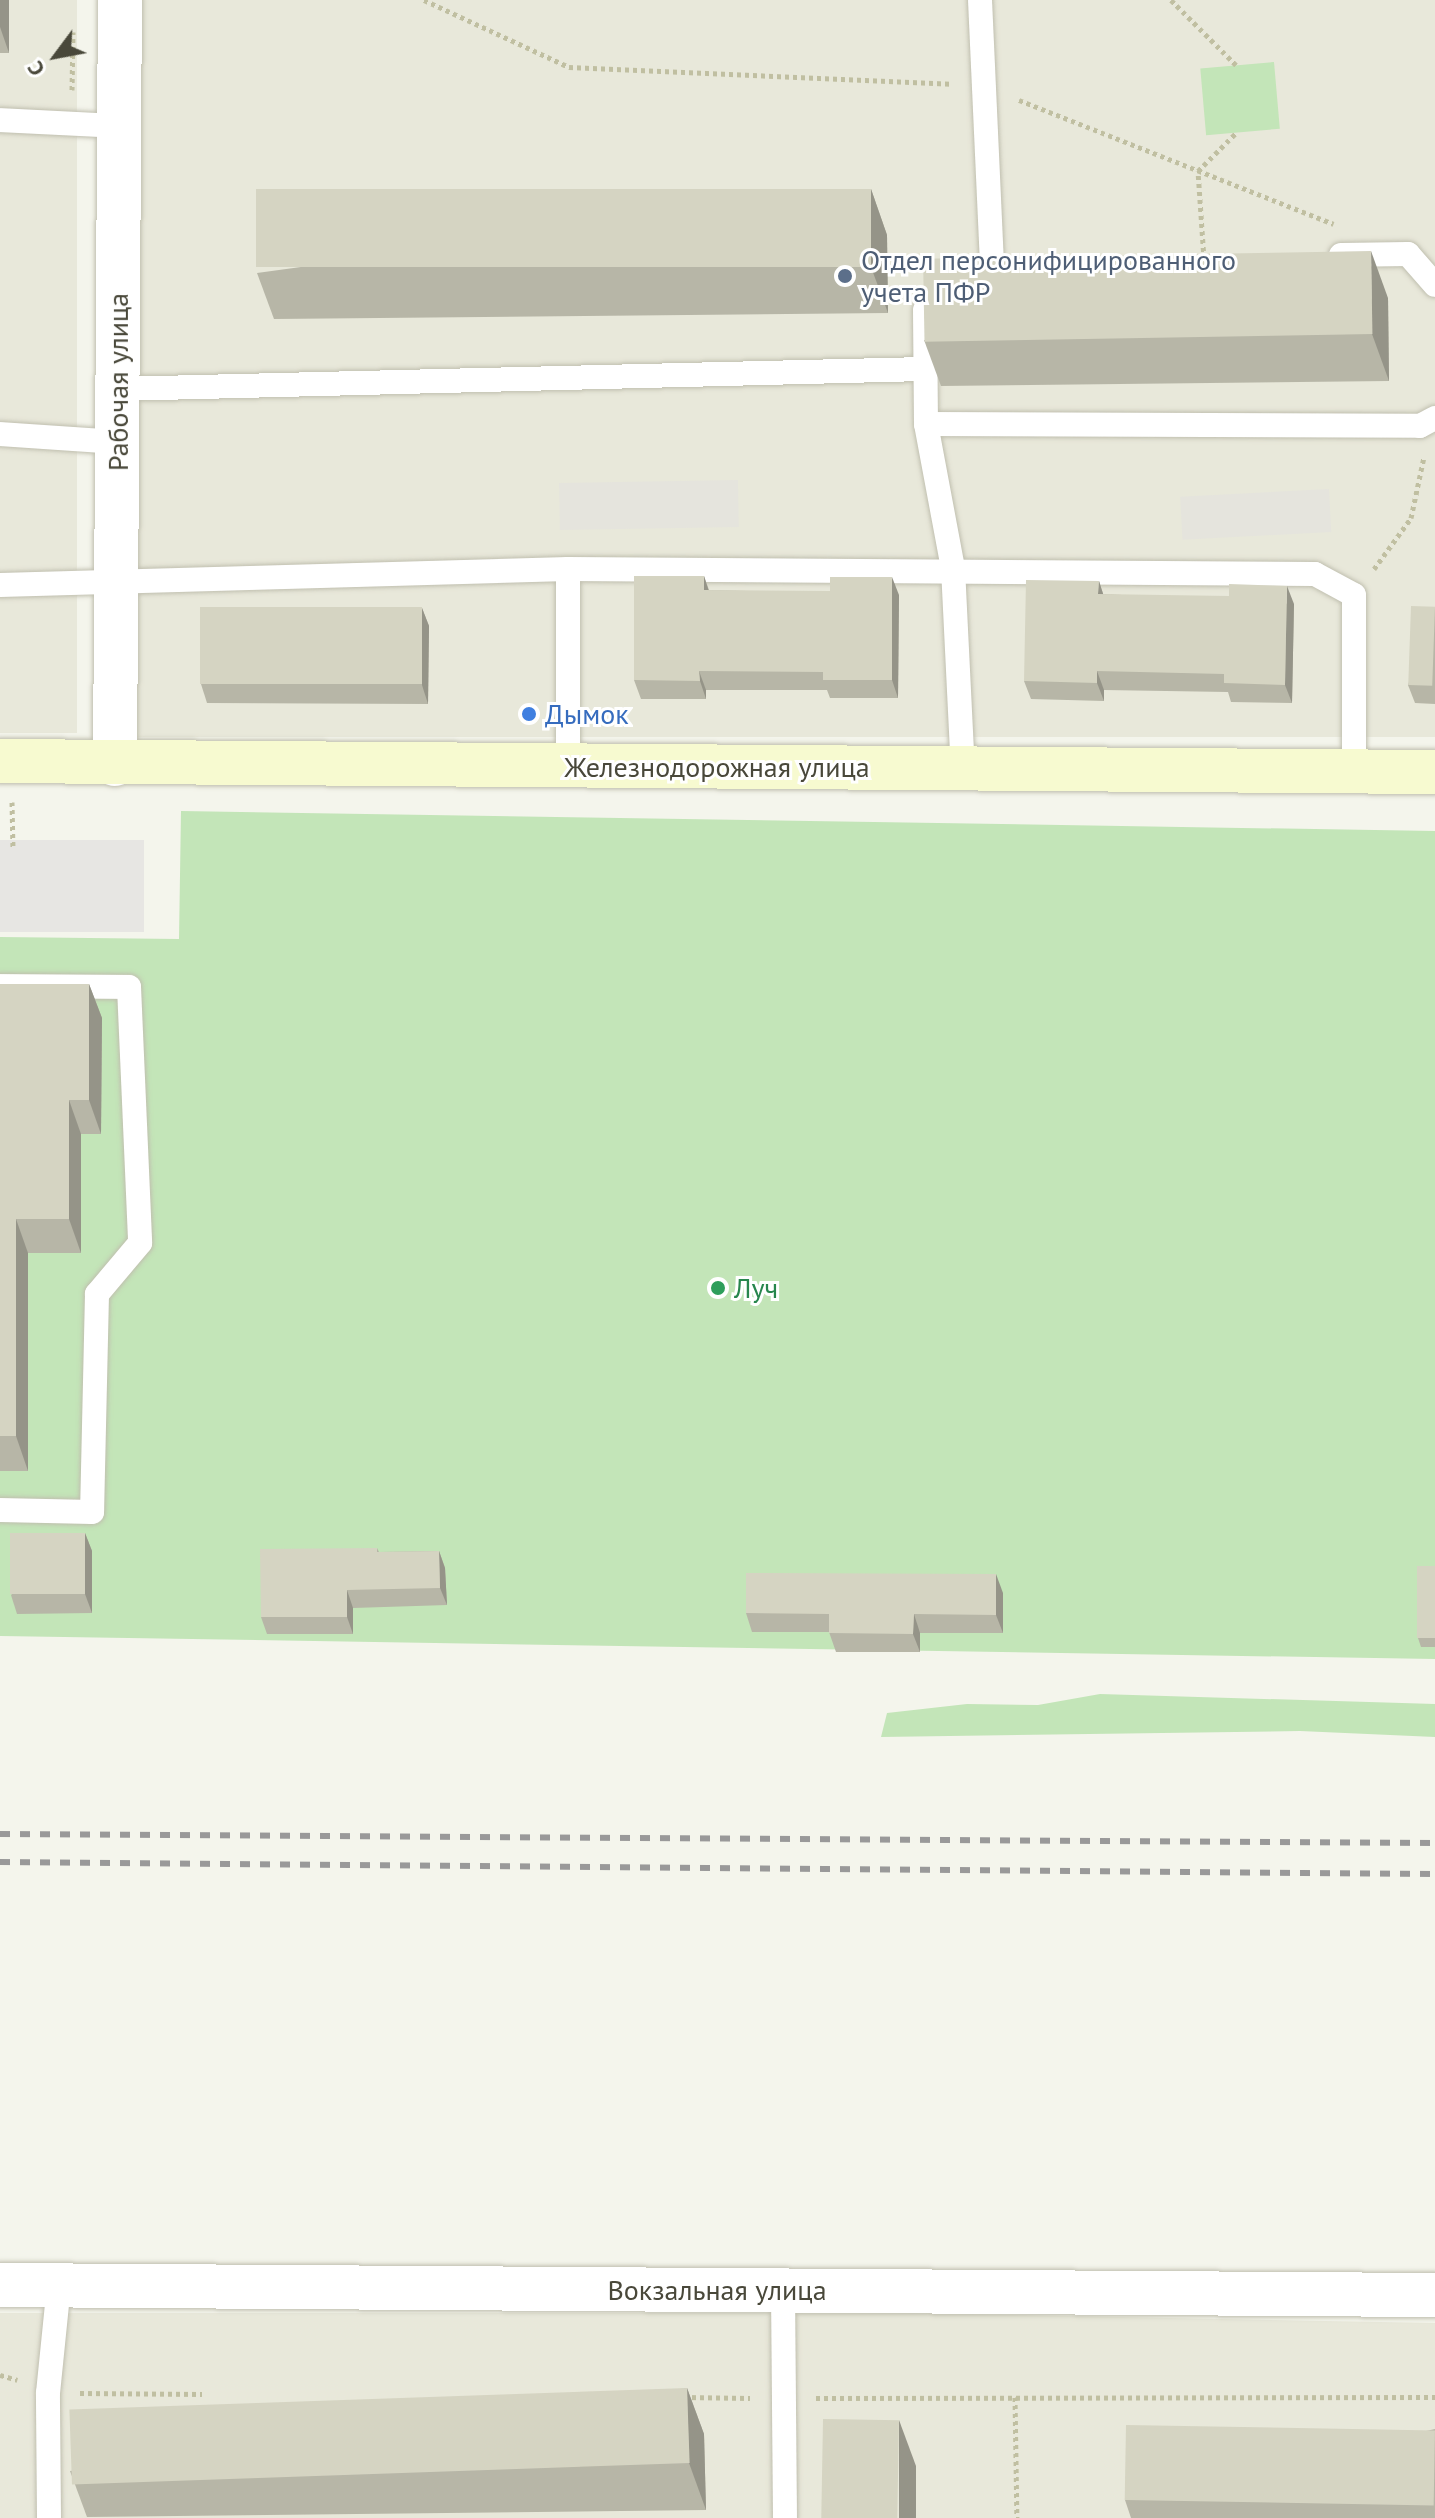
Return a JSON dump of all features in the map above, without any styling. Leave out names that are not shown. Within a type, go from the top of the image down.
[{"type":"main road","name":"Железнодорожная улица","points":[[0,761],[1435,772]]},
{"type":"street","name":"Рабочая улица","points":[[115,764],[120,0]]},
{"type":"street","name":"Вокзальная улица","points":[[0,2285],[1435,2295]]},
{"type":"lane","points":[[980,0],[992,264]]},
{"type":"lane","points":[[0,120],[119,126]]},
{"type":"lane","points":[[1314,256],[1408,254],[1435,285]]},
{"type":"lane","points":[[967,265],[1022,264]]},
{"type":"lane","points":[[925,279],[926,424],[953,568],[963,769]]},
{"type":"lane","points":[[118,389],[925,369]]},
{"type":"lane","points":[[926,424],[1420,426],[1435,418]]},
{"type":"lane","points":[[0,434],[117,442]]},
{"type":"lane","points":[[0,585],[568,569],[953,568],[1315,574],[1354,595],[1354,772]]},
{"type":"lane","points":[[568,569],[568,767]]},
{"type":"lane","points":[[0,986],[129,987],[140,1243],[97,1294],[92,1512],[0,1510]]},
{"type":"lane","points":[[49,2518],[48,2393],[59,2285]]},
{"type":"lane","points":[[783,2290],[785,2518]]},
{"type":"path","points":[[424,0],[569,67],[984,86],[1338,226]]},
{"type":"path","points":[[1171,0],[1236,65]]},
{"type":"path","points":[[1204,259],[1198,171],[1236,133]]},
{"type":"path","points":[[1354,595],[1411,518],[1429,444]]},
{"type":"path","points":[[0,2375],[48,2393],[208,2394]]},
{"type":"path","points":[[672,2397],[1435,2397]]},
{"type":"path","points":[[1015,2397],[1017,2518]]},
{"type":"shaded area","points":[[0,0],[77,0],[77,733],[0,733]]},
{"type":"shaded area","points":[[104,0],[1435,0],[1435,737],[104,737]]},
{"type":"shaded area","points":[[738,480],[739,527],[560,530],[559,483]]},
{"type":"shaded area","points":[[1329,489],[1331,532],[1182,540],[1180,497]]},
{"type":"shaded area","points":[[0,840],[144,840],[144,932],[0,932]]},
{"type":"shaded area","points":[[0,2313],[906,2313],[1435,2323],[1435,2518],[0,2518]]},
{"type":"green space","points":[[1274,62],[1280,129],[1206,135],[1200,68]]},
{"type":"green space","name":"Луч","points":[[181,811],[1435,831],[1435,1659],[0,1636],[0,937],[179,939]]},
{"type":"green space","points":[[1100,1694],[1435,1704],[1435,1737],[1300,1731],[881,1737],[887,1713],[967,1704],[1038,1705]]},
{"type":"building","points":[[256,189],[871,189],[871,267],[256,267]]},
{"type":"building","points":[[1371,251],[1372,334],[925,342],[923,259]]},
{"type":"building","points":[[634,576],[704,576],[704,590],[830,591],[830,577],[892,577],[892,680],[823,680],[823,672],[699,671],[700,681],[634,680]]},
{"type":"building","points":[[1026,580],[1099,581],[1098,594],[1229,596],[1229,584],[1287,586],[1285,685],[1224,683],[1224,674],[1097,671],[1097,683],[1024,681]]},
{"type":"building","points":[[1411,606],[1435,607],[1432,686],[1408,685]]},
{"type":"building","points":[[200,607],[422,607],[422,684],[200,684]]},
{"type":"building","points":[[0,984],[89,984],[89,1100],[69,1100],[69,1219],[16,1219],[16,1436],[0,1436]]},
{"type":"building","points":[[10,1533],[85,1533],[85,1594],[10,1594]]},
{"type":"building","points":[[377,1548],[377,1552],[439,1551],[440,1588],[347,1590],[347,1617],[261,1617],[260,1549]]},
{"type":"building","points":[[1417,1566],[1435,1566],[1435,1638],[1417,1638]]},
{"type":"building","points":[[746,1573],[996,1574],[996,1615],[914,1614],[913,1634],[829,1633],[829,1614],[746,1613]]},
{"type":"building","points":[[687,2388],[690,2463],[72,2485],[69,2410]]},
{"type":"building","points":[[823,2419],[899,2420],[897,2518],[821,2518]]},
{"type":"building","points":[[1126,2425],[1435,2430],[1434,2505],[1125,2500]]},
{"type":"railway","points":[[0,1834],[1435,1843]]},
{"type":"railway","points":[[0,1862],[1435,1874]]},
{"type":"place","name":"Отдел персонифицированного учета ПФР","points":[[845,276]]},
{"type":"place","name":"Дымок","points":[[529,714]]},
{"type":"place","name":"Луч","points":[[718,1288]]}]
